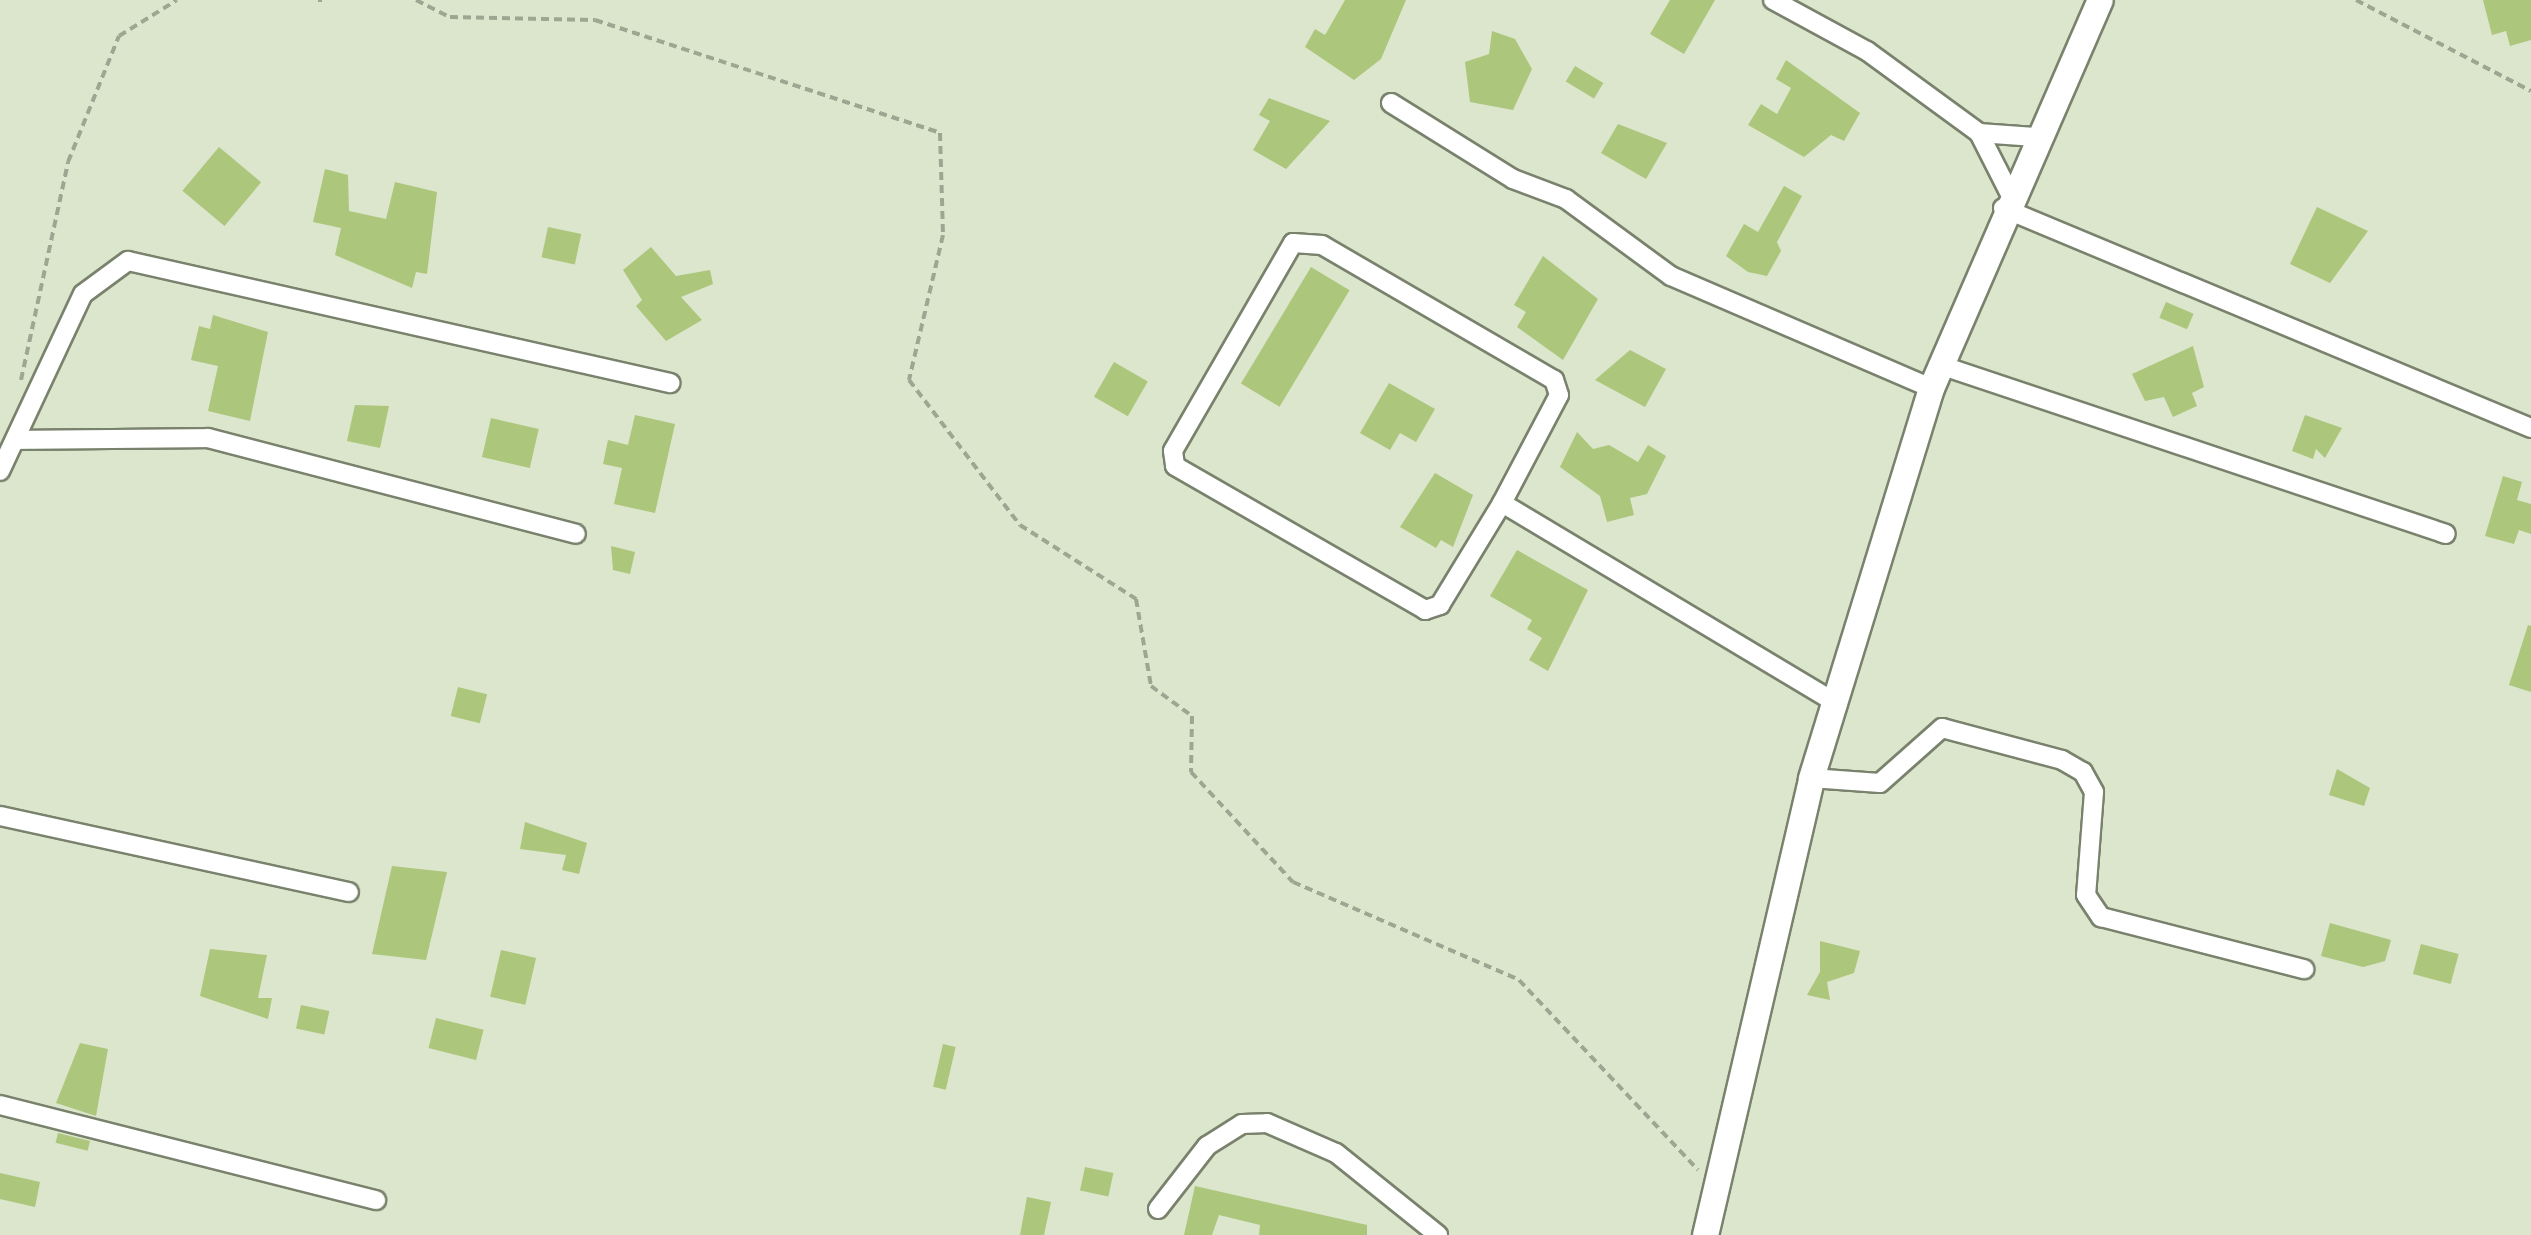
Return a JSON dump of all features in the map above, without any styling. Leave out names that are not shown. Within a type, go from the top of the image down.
[{"type":"street","points":[[1773,0],[1867,50],[1978,133],[2006,200],[2531,428]]},
{"type":"street","points":[[1705,1235],[1811,778],[1935,376],[2006,200],[2100,0]]},
{"type":"street","points":[[1391,103],[1514,179],[1566,199],[1670,276],[1935,376],[2446,534]]},
{"type":"street","points":[[1978,133],[2036,136]]},
{"type":"street","points":[[1292,244],[1322,245],[1554,380],[1559,395],[1502,503],[1440,606],[1425,610],[1174,466],[1172,451],[1292,244]]},
{"type":"street","points":[[0,471],[83,294],[128,261],[670,383]]},
{"type":"street","points":[[16,440],[208,438],[576,534]]},
{"type":"street","points":[[1502,503],[1833,701]]},
{"type":"street","points":[[1811,778],[1880,783],[1942,728],[2062,760],[2084,772],[2094,792],[2086,895],[2101,916],[2304,969]]},
{"type":"street","points":[[0,816],[349,892]]},
{"type":"street","points":[[0,1105],[376,1200]]},
{"type":"street","points":[[1158,1209],[1207,1146],[1242,1124],[1267,1123],[1336,1152],[1438,1235]]},
{"type":"path","points":[[16,400],[46,278],[68,162],[119,36],[176,0]]},
{"type":"path","points":[[416,0],[450,17],[595,20],[940,133],[943,234],[909,380],[1020,525],[1136,598],[1151,686],[1192,716],[1191,772],[1293,882],[1519,980],[1714,1188]]},
{"type":"path","points":[[2356,0],[2531,91]]},
{"type":"building","points":[[1345,0],[1406,0],[1381,59],[1354,80],[1305,47],[1315,29],[1325,35]]},
{"type":"building","points":[[1670,0],[1715,0],[1684,54],[1650,34]]},
{"type":"building","points":[[2483,0],[2531,0],[2531,40],[2510,46],[2506,31],[2492,35]]},
{"type":"building","points":[[1492,31],[1515,39],[1532,69],[1513,110],[1470,102],[1465,62],[1489,54]]},
{"type":"building","points":[[1786,60],[1860,113],[1844,141],[1831,135],[1804,157],[1748,125],[1761,104],[1777,114],[1791,88],[1776,79]]},
{"type":"building","points":[[1575,66],[1603,83],[1594,98],[1566,81]]},
{"type":"building","points":[[1269,98],[1330,121],[1286,169],[1253,150],[1270,121],[1259,115]]},
{"type":"building","points":[[1618,124],[1667,143],[1646,179],[1601,153]]},
{"type":"building","points":[[219,147],[261,182],[224,226],[182,191]]},
{"type":"building","points":[[325,169],[348,175],[349,211],[386,219],[395,182],[437,192],[427,274],[416,272],[412,288],[335,255],[341,228],[313,222]]},
{"type":"building","points":[[1784,186],[1802,196],[1777,242],[1781,251],[1767,276],[1748,272],[1726,256],[1744,224],[1758,232]]},
{"type":"building","points":[[2317,207],[2368,231],[2330,283],[2290,264]]},
{"type":"building","points":[[548,227],[581,234],[575,264],[542,257]]},
{"type":"building","points":[[651,247],[676,276],[710,270],[713,284],[681,297],[702,320],[666,341],[636,306],[642,300],[623,270]]},
{"type":"building","points":[[1543,256],[1598,299],[1563,360],[1517,327],[1526,312],[1514,305]]},
{"type":"building","points":[[1311,267],[1350,290],[1280,407],[1241,384]]},
{"type":"building","points":[[2166,302],[2194,314],[2187,329],[2159,318]]},
{"type":"building","points":[[213,315],[268,332],[250,421],[208,411],[218,366],[191,360],[199,326],[210,329]]},
{"type":"building","points":[[2193,346],[2204,387],[2192,393],[2197,406],[2173,417],[2164,397],[2145,401],[2132,374]]},
{"type":"building","points":[[1630,350],[1666,369],[1645,407],[1595,380]]},
{"type":"building","points":[[1114,362],[1148,382],[1128,416],[1094,397]]},
{"type":"building","points":[[1389,383],[1435,409],[1416,442],[1400,433],[1390,450],[1360,433]]},
{"type":"building","points":[[355,405],[389,406],[380,448],[347,441]]},
{"type":"building","points":[[635,415],[675,424],[655,513],[614,504],[622,468],[603,464],[608,440],[628,445]]},
{"type":"building","points":[[2305,415],[2342,428],[2325,458],[2316,449],[2313,459],[2292,451]]},
{"type":"building","points":[[491,418],[539,429],[530,468],[482,457]]},
{"type":"building","points":[[1577,432],[1593,449],[1609,445],[1638,462],[1648,445],[1666,456],[1647,494],[1630,498],[1634,515],[1607,522],[1600,496],[1560,467]]},
{"type":"building","points":[[1435,473],[1473,495],[1453,547],[1441,540],[1436,548],[1400,527]]},
{"type":"building","points":[[2503,476],[2522,482],[2517,500],[2531,504],[2531,534],[2519,530],[2514,544],[2485,536]]},
{"type":"building","points":[[611,546],[635,552],[630,574],[613,570]]},
{"type":"building","points":[[1517,550],[1588,590],[1548,671],[1529,660],[1542,638],[1527,629],[1532,620],[1490,596]]},
{"type":"building","points":[[2528,625],[2531,626],[2531,692],[2509,685]]},
{"type":"building","points":[[458,687],[487,694],[480,723],[451,716]]},
{"type":"building","points":[[2337,769],[2370,788],[2364,806],[2329,795]]},
{"type":"building","points":[[525,822],[587,843],[579,874],[562,870],[566,855],[520,849]]},
{"type":"building","points":[[392,866],[447,872],[426,960],[372,954]]},
{"type":"building","points":[[2330,923],[2391,940],[2385,961],[2363,967],[2321,956]]},
{"type":"building","points":[[1820,941],[1860,951],[1854,973],[1827,982],[1830,1000],[1807,995],[1820,972]]},
{"type":"building","points":[[2421,944],[2459,954],[2451,984],[2413,974]]},
{"type":"building","points":[[210,949],[267,955],[258,998],[272,998],[268,1019],[200,996]]},
{"type":"building","points":[[501,950],[536,958],[525,1005],[490,997]]},
{"type":"building","points":[[301,1005],[329,1011],[324,1035],[296,1028]]},
{"type":"building","points":[[436,1018],[484,1030],[476,1060],[429,1048]]},
{"type":"building","points":[[80,1043],[108,1049],[96,1116],[56,1103]]},
{"type":"building","points":[[943,1044],[956,1047],[946,1090],[933,1087]]},
{"type":"building","points":[[58,1133],[90,1141],[88,1151],[56,1143]]},
{"type":"building","points":[[1085,1167],[1113,1173],[1108,1197],[1080,1190]]},
{"type":"building","points":[[0,1173],[40,1182],[35,1207],[0,1199]]},
{"type":"building","points":[[1195,1186],[1367,1225],[1367,1235],[1259,1235],[1260,1225],[1219,1215],[1212,1235],[1184,1235]]},
{"type":"building","points":[[1027,1197],[1051,1202],[1044,1235],[1020,1235]]}]
